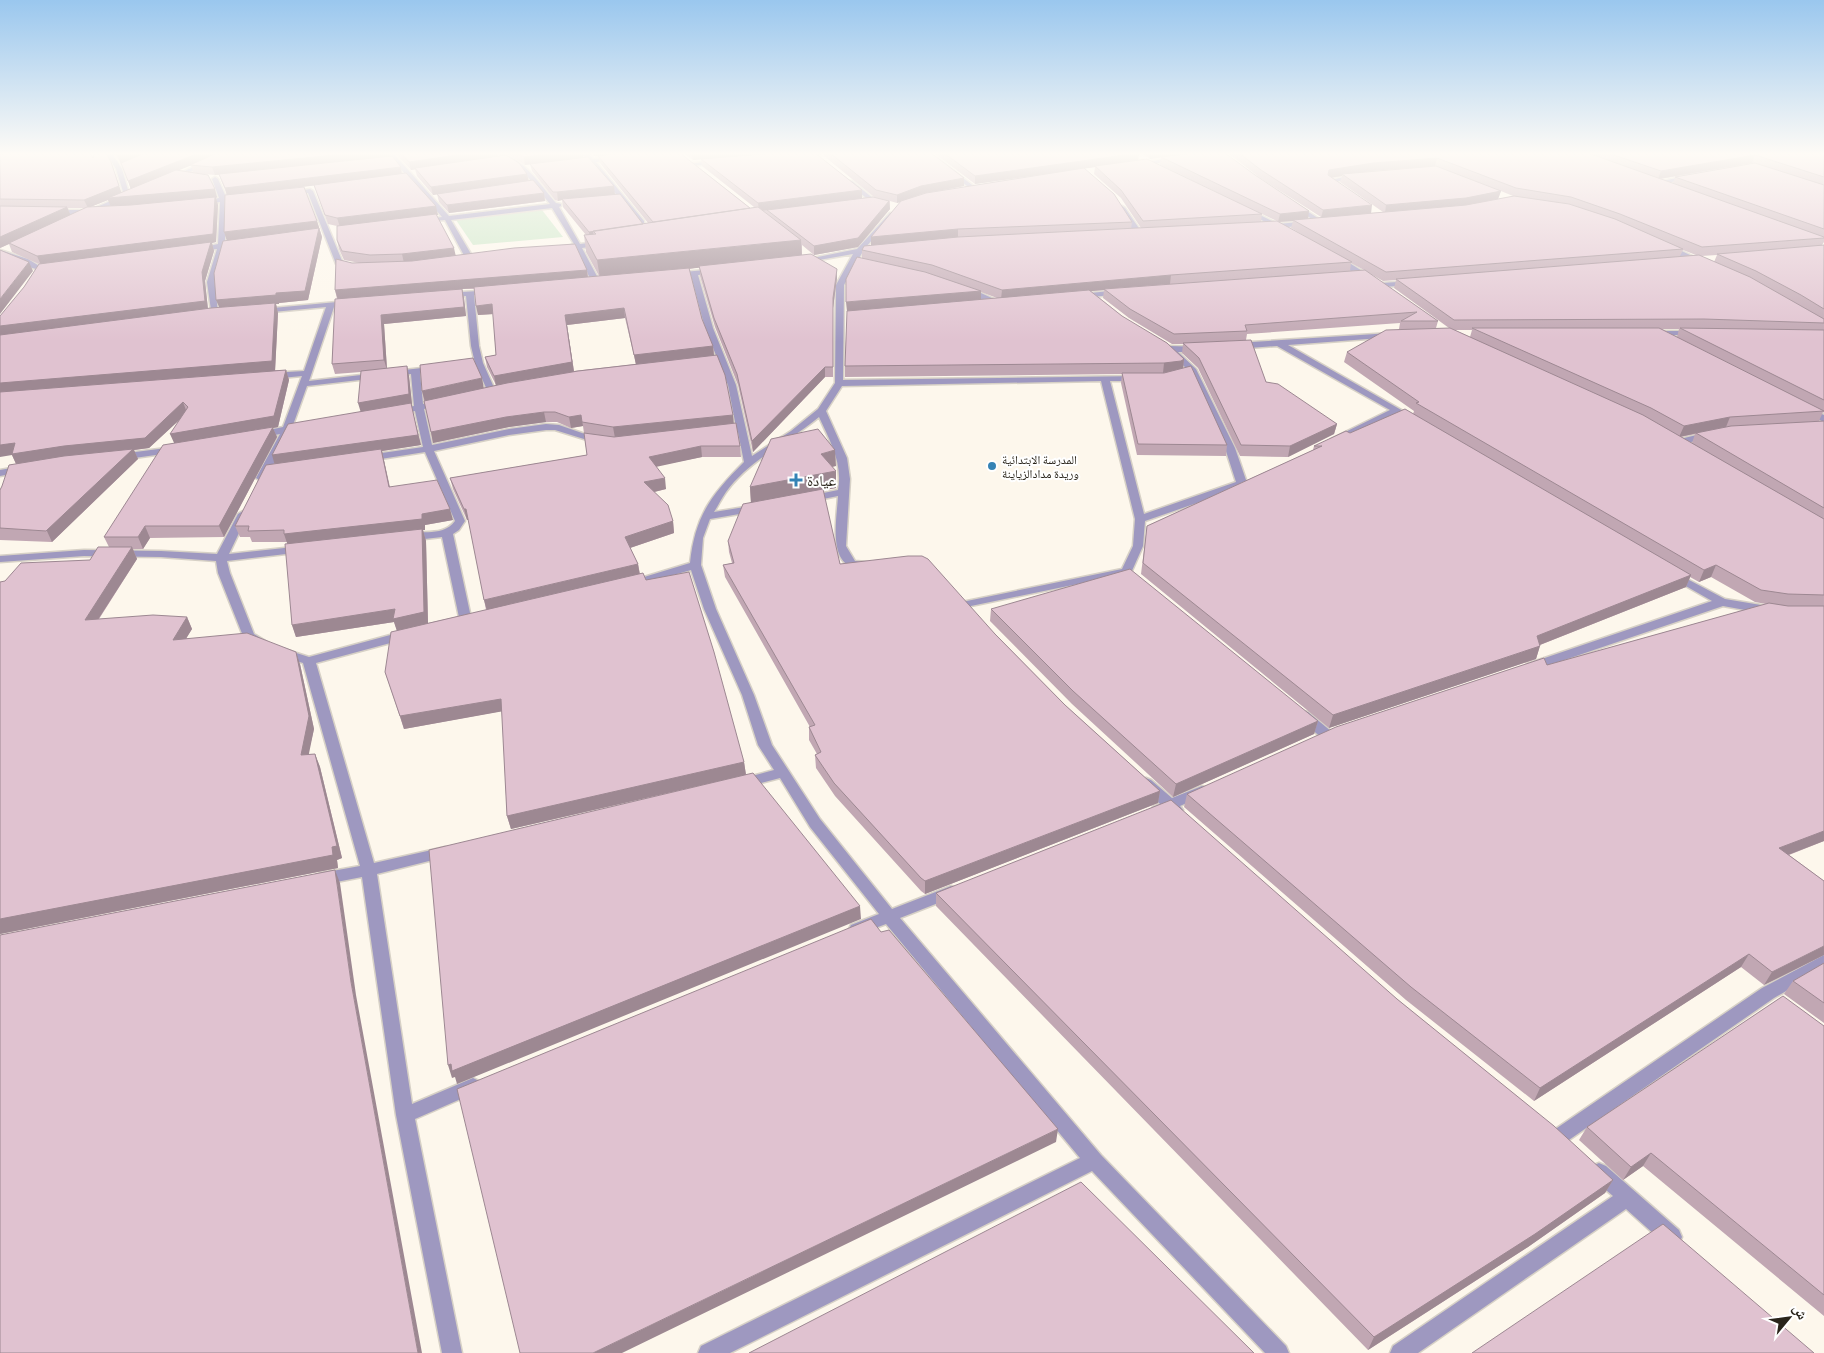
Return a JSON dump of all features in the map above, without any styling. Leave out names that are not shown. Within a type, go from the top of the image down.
[{"type":"street","points":[[72,220],[80,216]]},
{"type":"street","points":[[214,314],[211,282],[221,246],[222,216]]},
{"type":"street","points":[[320,216],[340,264],[361,269]]},
{"type":"street","points":[[419,222],[462,216]]},
{"type":"street","points":[[561,216],[596,283]]},
{"type":"street","points":[[637,216],[647,229]]},
{"type":"street","points":[[890,216],[875,232],[858,262],[839,274],[839,296],[845,316],[838,383],[821,411],[748,463],[722,490],[706,517],[698,538],[694,565],[710,609],[748,695],[765,745],[815,822],[889,916],[1094,1161],[1279,1353]]},
{"type":"street","points":[[1127,216],[1139,234]]},
{"type":"street","points":[[1258,216],[1293,235]]},
{"type":"street","points":[[1311,216],[1320,222]]},
{"type":"street","points":[[447,218],[466,260],[480,258]]},
{"type":"street","points":[[1258,228],[1338,220]]},
{"type":"street","points":[[317,234],[336,232]]},
{"type":"street","points":[[1131,234],[1148,233]]},
{"type":"street","points":[[558,249],[606,242]]},
{"type":"street","points":[[192,250],[250,243]]},
{"type":"street","points":[[1657,243],[1699,261]]},
{"type":"street","points":[[1,252],[11,248]]},
{"type":"street","points":[[802,250],[817,261]]},
{"type":"street","points":[[794,262],[817,261],[866,250]]},
{"type":"street","points":[[1,252],[40,269],[59,267]]},
{"type":"street","points":[[1333,257],[1390,291]]},
{"type":"street","points":[[1680,262],[1708,262]]},
{"type":"street","points":[[34,277],[40,269]]},
{"type":"street","points":[[665,277],[724,270]]},
{"type":"street","points":[[694,273],[717,361],[732,385],[748,463]]},
{"type":"street","points":[[1345,276],[1365,275]]},
{"type":"street","points":[[586,284],[616,282]]},
{"type":"street","points":[[1382,285],[1422,282]]},
{"type":"street","points":[[961,288],[1005,304],[983,306]]},
{"type":"street","points":[[434,296],[499,291]]},
{"type":"street","points":[[1072,297],[1132,291]]},
{"type":"street","points":[[470,293],[475,346],[474,364],[487,393],[503,390]]},
{"type":"street","points":[[1091,295],[1104,305]]},
{"type":"street","points":[[253,312],[350,303]]},
{"type":"street","points":[[255,489],[268,472],[286,430],[331,305]]},
{"type":"street","points":[[197,315],[224,313]]},
{"type":"street","points":[[1673,342],[1652,333],[1700,333]]},
{"type":"street","points":[[1225,347],[1400,335]]},
{"type":"street","points":[[1140,519],[1246,482],[1192,369],[1161,343]]},
{"type":"street","points":[[1280,344],[1422,425]]},
{"type":"street","points":[[1170,349],[1209,348]]},
{"type":"street","points":[[303,384],[442,368]]},
{"type":"street","points":[[1173,377],[1189,373],[1192,369]]},
{"type":"street","points":[[398,539],[447,533],[456,528],[460,522],[452,500],[428,449],[419,408],[415,371]]},
{"type":"street","points":[[258,377],[307,373]]},
{"type":"street","points":[[838,383],[1153,378]]},
{"type":"street","points":[[977,617],[963,601],[1131,574],[1138,546],[1140,519],[1105,379]]},
{"type":"street","points":[[391,412],[445,402]]},
{"type":"street","points":[[1798,406],[1824,419]]},
{"type":"street","points":[[1325,445],[1397,410]]},
{"type":"street","points":[[821,411],[842,458],[845,480],[841,546],[847,559],[852,564],[880,564]]},
{"type":"street","points":[[249,437],[306,426]]},
{"type":"street","points":[[356,459],[428,449],[509,432],[546,427],[556,427],[583,438],[608,442]]},
{"type":"street","points":[[712,432],[741,429]]},
{"type":"street","points":[[1694,452],[1676,440],[1719,433]]},
{"type":"street","points":[[106,458],[181,449]]},
{"type":"street","points":[[0,473],[32,468]]},
{"type":"street","points":[[799,500],[843,492]]},
{"type":"street","points":[[706,517],[771,505]]},
{"type":"street","points":[[246,507],[220,558],[248,636],[272,649],[309,661],[382,640],[419,632]]},
{"type":"street","points":[[447,533],[465,622]]},
{"type":"street","points":[[0,559],[84,553],[162,554],[220,558],[309,549]]},
{"type":"street","points":[[624,586],[694,565]]},
{"type":"street","points":[[1663,568],[1722,602],[1782,612]]},
{"type":"street","points":[[1517,672],[1722,602]]},
{"type":"street","points":[[309,661],[369,870],[405,1115],[452,1353]]},
{"type":"street","points":[[1296,710],[1332,734],[1310,743]]},
{"type":"street","points":[[1135,772],[1185,818]]},
{"type":"street","points":[[725,787],[783,773]]},
{"type":"street","points":[[1143,816],[1214,786]]},
{"type":"street","points":[[301,883],[456,850]]},
{"type":"street","points":[[844,935],[962,887]]},
{"type":"street","points":[[1560,1136],[1768,993],[1824,961]]},
{"type":"street","points":[[1768,993],[1784,1005]]},
{"type":"street","points":[[405,1115],[487,1081]]},
{"type":"street","points":[[1545,1124],[1575,1150]]},
{"type":"street","points":[[708,1353],[1094,1161]]},
{"type":"street","points":[[1590,1164],[1626,1198],[1682,1245]]},
{"type":"street","points":[[1400,1353],[1626,1198]]},
{"type":"green space","points":[[480,216],[547,216],[563,237],[473,245],[456,220]]},
{"type":"building","points":[[0,216],[47,216],[0,237]]},
{"type":"building","points":[[67,216],[214,216],[213,234],[37,256],[9,243]]},
{"type":"building","points":[[224,216],[315,216],[317,221],[224,232]]},
{"type":"building","points":[[330,216],[352,216],[337,218]]},
{"type":"building","points":[[418,216],[437,216],[454,248],[402,254],[370,255],[342,251],[337,240],[337,226]]},
{"type":"building","points":[[576,216],[637,216],[643,224],[589,232]]},
{"type":"building","points":[[648,216],[694,216],[653,222]]},
{"type":"building","points":[[695,216],[770,216],[801,240],[597,260],[584,235],[596,234],[593,231]]},
{"type":"building","points":[[775,216],[876,216],[858,238],[814,246]]},
{"type":"building","points":[[888,216],[1128,216],[1132,222],[958,229],[871,237]]},
{"type":"building","points":[[1140,216],[1226,216],[1143,221]]},
{"type":"building","points":[[1338,216],[1606,216],[1683,249],[1386,272],[1293,220]]},
{"type":"building","points":[[1625,216],[1765,216],[1824,237],[1824,238],[1702,247]]},
{"type":"building","points":[[1787,216],[1824,216],[1824,229]]},
{"type":"building","points":[[1277,221],[1352,262],[1002,290],[932,265],[862,250],[864,246],[958,237]]},
{"type":"building","points":[[319,228],[305,291],[216,300],[214,273],[223,241]]},
{"type":"building","points":[[211,242],[202,272],[205,301],[0,326],[0,316],[24,287],[39,264]]},
{"type":"building","points":[[575,244],[587,270],[335,290],[336,259],[352,263],[412,261],[514,248]]},
{"type":"building","points":[[1824,245],[1824,309],[1756,271],[1717,254]]},
{"type":"building","points":[[0,250],[29,262],[0,299]]},
{"type":"building","points":[[811,254],[837,269],[833,298],[833,367],[825,367],[752,441],[737,374],[714,318],[699,266]]},
{"type":"building","points":[[1699,255],[1750,277],[1824,319],[1824,323],[1704,319],[1454,320],[1396,279]]},
{"type":"building","points":[[857,257],[925,272],[981,291],[846,302],[846,279]]},
{"type":"building","points":[[689,268],[702,319],[713,346],[634,355],[624,308],[565,315],[572,362],[494,376],[485,357],[496,355],[492,304],[476,306],[474,287]]},
{"type":"building","points":[[1365,270],[1438,321],[1401,321],[1417,312],[1245,325],[1247,331],[1174,334],[1130,309],[1104,289]]},
{"type":"building","points":[[462,289],[464,307],[381,315],[384,360],[332,364],[335,299]]},
{"type":"building","points":[[1089,290],[1122,316],[1167,343],[1184,359],[1164,363],[845,366],[847,311]]},
{"type":"building","points":[[275,303],[272,361],[0,383],[0,335],[211,308]]},
{"type":"building","points":[[1450,328],[1643,415],[1824,519],[1824,595],[1788,594],[1761,590],[1716,565],[1704,570],[1416,403],[1419,402],[1347,352],[1386,330]]},
{"type":"building","points":[[1472,328],[1659,328],[1824,411],[1730,417],[1684,426],[1651,408]]},
{"type":"building","points":[[1680,328],[1824,330],[1824,400]]},
{"type":"building","points":[[1251,340],[1266,382],[1278,384],[1337,424],[1290,446],[1241,445],[1199,358],[1183,343]]},
{"type":"building","points":[[717,355],[725,375],[733,415],[613,427],[582,422],[581,415],[569,417],[555,412],[544,412],[506,417],[431,432],[424,401],[507,383],[578,371]]},
{"type":"building","points":[[473,358],[482,378],[422,391],[420,365]]},
{"type":"building","points":[[407,366],[409,394],[358,403],[361,371]]},
{"type":"building","points":[[1191,366],[1227,445],[1138,444],[1122,373],[1164,373]]},
{"type":"building","points":[[286,370],[274,416],[170,434],[188,407],[183,402],[145,438],[64,446],[12,454],[15,443],[0,445],[0,392]]},
{"type":"building","points":[[411,403],[418,435],[272,455],[288,424]]},
{"type":"building","points":[[1405,409],[1691,575],[1537,636],[1540,646],[1333,715],[1143,563],[1147,526],[1322,446],[1314,446],[1346,431],[1350,433]]},
{"type":"building","points":[[1824,421],[1824,508],[1696,433],[1731,426]]},
{"type":"building","points":[[736,423],[740,446],[701,446],[649,457],[665,478],[644,482],[668,505],[673,521],[625,537],[638,564],[484,600],[466,509],[464,509],[450,478],[587,455],[584,433],[614,437]]},
{"type":"building","points":[[273,427],[219,526],[145,526],[138,537],[104,537],[163,445]]},
{"type":"building","points":[[818,429],[835,450],[821,454],[836,471],[750,487],[771,439]]},
{"type":"building","points":[[133,449],[46,531],[0,528],[0,490],[9,465],[64,456]]},
{"type":"building","points":[[381,449],[389,487],[437,480],[450,509],[422,514],[422,519],[284,534],[284,530],[248,531],[249,526],[235,526],[266,465]]},
{"type":"building","points":[[823,489],[840,564],[908,556],[922,556],[928,559],[995,634],[1065,705],[1160,791],[925,881],[921,878],[834,783],[815,755],[821,752],[809,727],[815,725],[723,565],[734,563],[728,541],[743,504]]},
{"type":"building","points":[[422,529],[424,612],[393,619],[395,609],[292,625],[285,544]]},
{"type":"building","points":[[98,547],[132,547],[85,620],[153,615],[187,617],[173,640],[247,633],[296,652],[309,716],[301,755],[315,754],[337,846],[332,847],[333,855],[0,919],[0,582],[5,581],[21,563],[90,560]]},
{"type":"building","points":[[1130,569],[1318,721],[1176,784],[1073,691],[991,609]]},
{"type":"building","points":[[689,572],[714,652],[744,762],[507,816],[501,699],[400,716],[385,672],[391,632],[643,573],[646,580]]},
{"type":"building","points":[[1769,603],[1788,606],[1824,606],[1824,831],[1779,848],[1824,881],[1824,946],[1772,972],[1749,954],[1540,1088],[1411,987],[1187,794],[1336,727],[1544,658],[1547,665]]},
{"type":"building","points":[[753,773],[860,906],[452,1071],[451,1064],[448,1065],[429,850]]},
{"type":"building","points":[[1171,800],[1397,999],[1554,1126],[1613,1180],[1535,1234],[1374,1337],[936,893]]},
{"type":"building","points":[[335,870],[351,982],[418,1353],[0,1353],[0,935]]},
{"type":"building","points":[[871,919],[881,932],[889,930],[1058,1129],[593,1353],[520,1353],[457,1089]]},
{"type":"building","points":[[1824,963],[1824,1003],[1793,981]]},
{"type":"building","points":[[1783,996],[1824,1026],[1824,1295],[1651,1153],[1631,1167],[1587,1127]]},
{"type":"building","points":[[1081,1182],[1254,1353],[749,1353]]},
{"type":"building","points":[[1663,1224],[1814,1353],[1472,1353]]},
{"type":"place","name":"المدرسة الابتدائية وريدة مدادالزياينة","points":[[992,466]]},
{"type":"place","name":"عيادة","points":[[796,480]]}]
